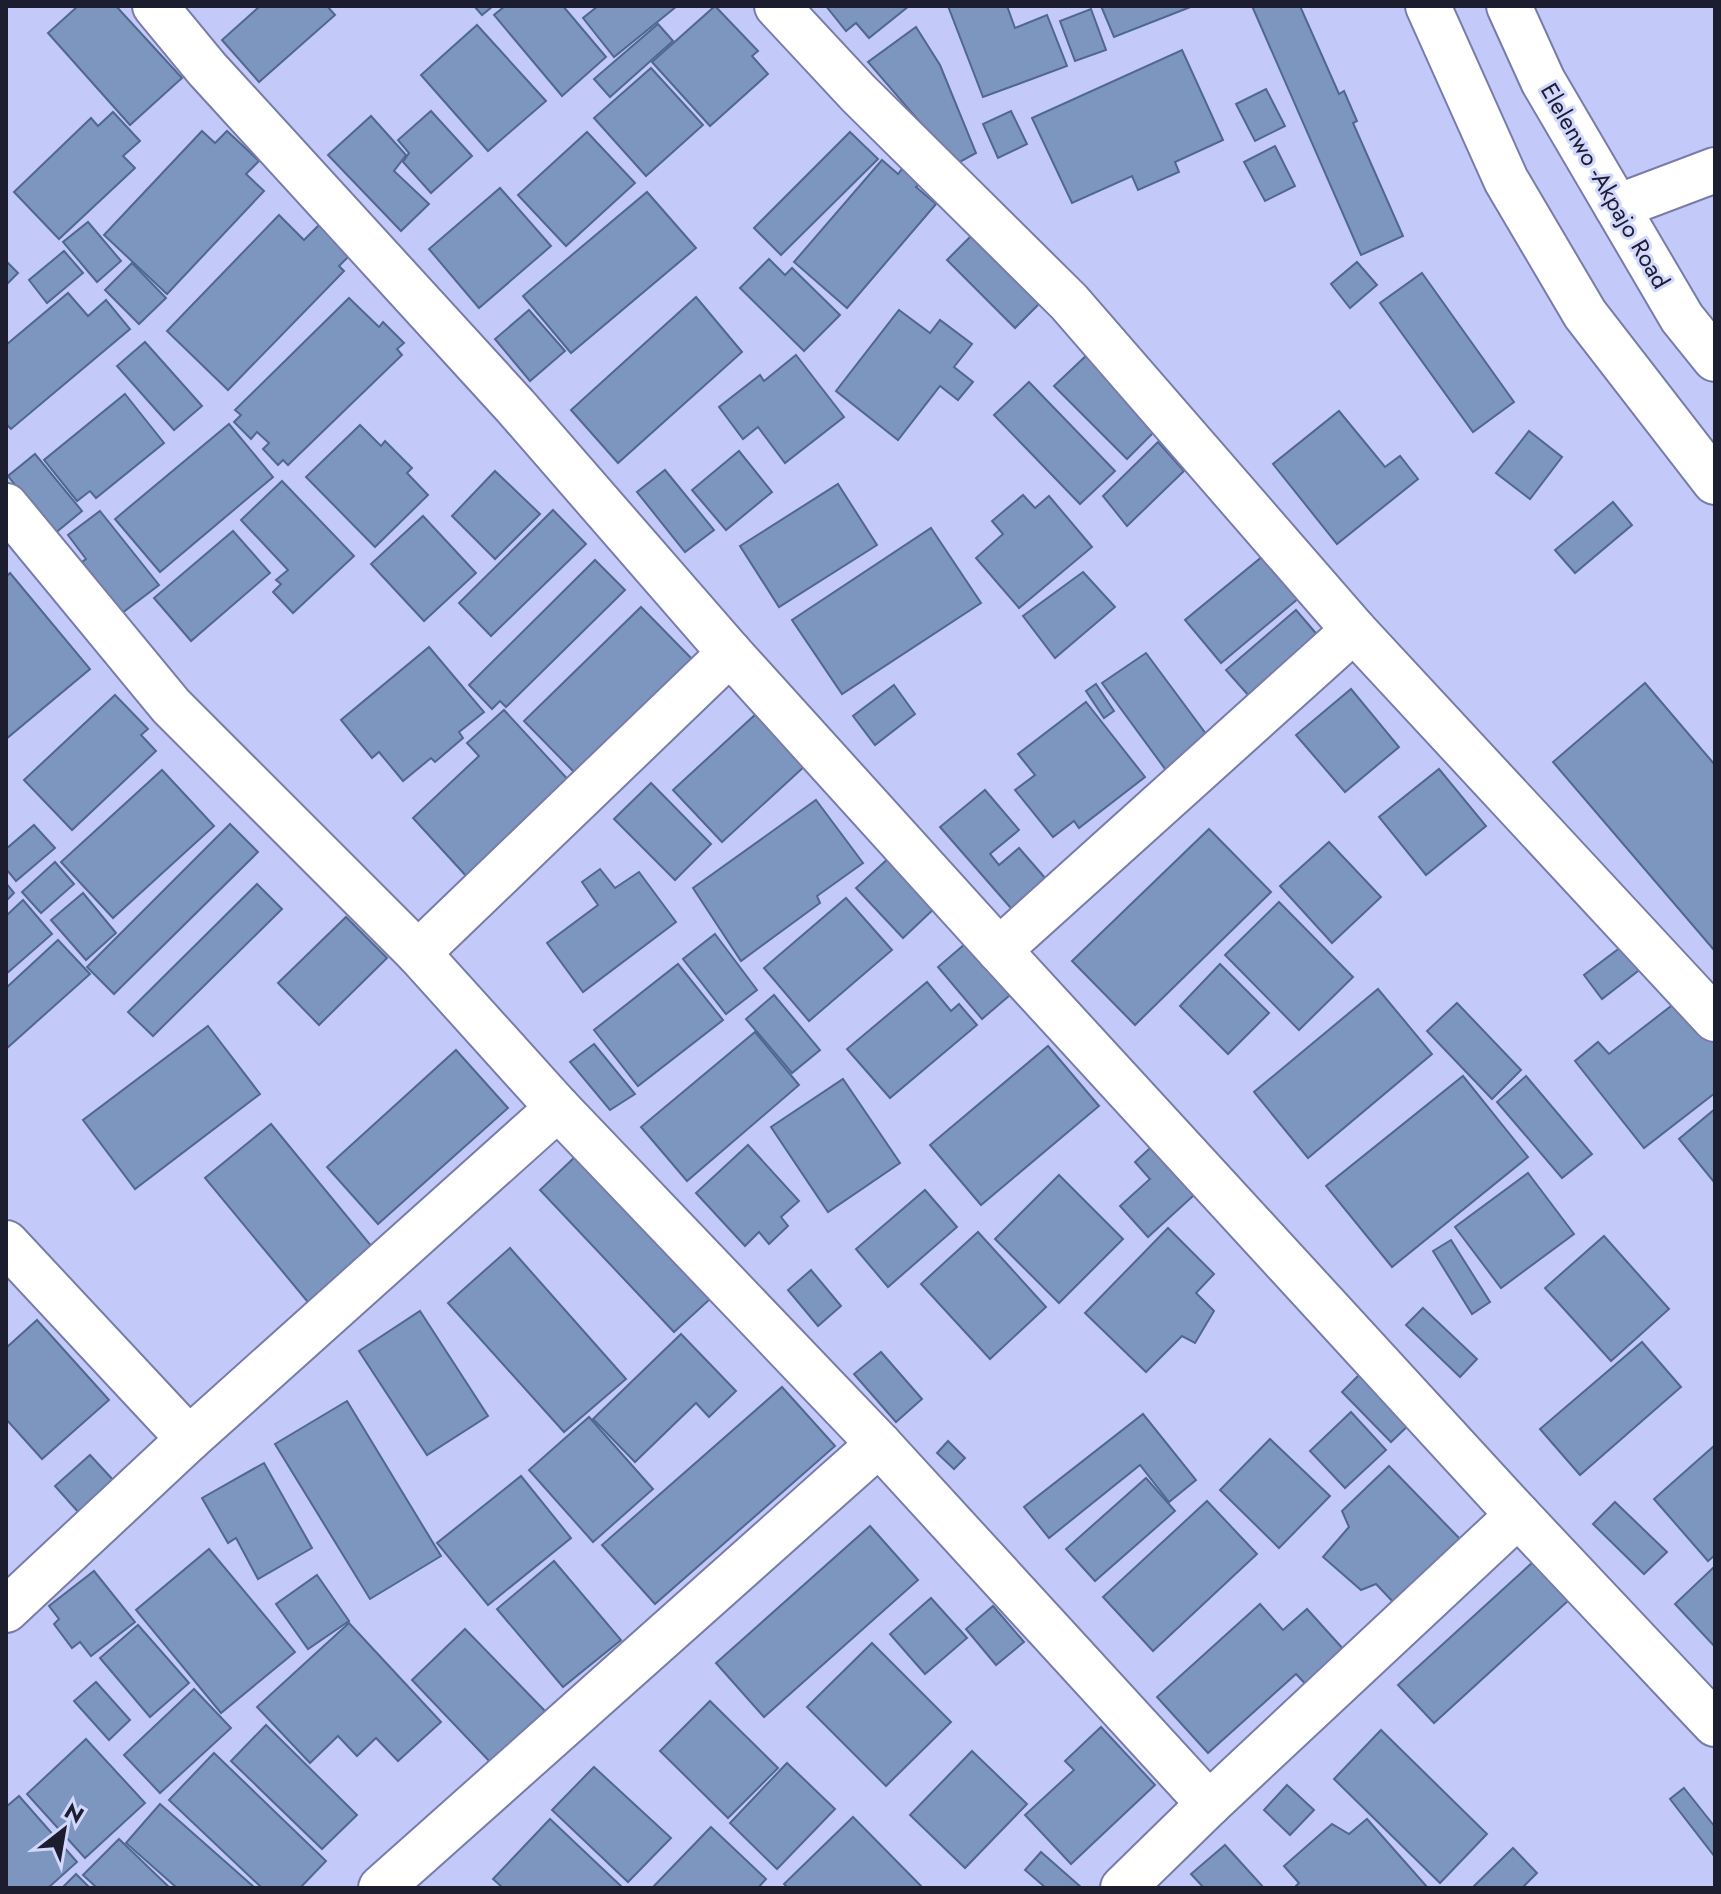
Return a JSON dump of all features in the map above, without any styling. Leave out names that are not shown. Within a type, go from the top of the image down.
[{"type":"street","points":[[155,6],[207,69],[516,407],[730,653],[999,950],[1518,1515],[1715,1724]]},
{"type":"street","points":[[777,6],[858,93],[1069,302],[1354,630],[1715,1019]]},
{"type":"street","points":[[1428,6],[1506,180],[1585,314],[1715,482]]},
{"type":"street","name":"Elelenwo -Akpajo Road","points":[[1509,6],[1543,81],[1682,318],[1715,359]]},
{"type":"street","points":[[1617,207],[1715,170]]},
{"type":"street","points":[[6,506],[171,706],[418,953],[558,1108],[879,1444],[1209,1804]]},
{"type":"street","points":[[999,950],[1354,630]]},
{"type":"street","points":[[418,953],[730,653]]},
{"type":"street","points":[[6,1610],[189,1439],[558,1108]]},
{"type":"street","points":[[6,1243],[189,1439]]},
{"type":"street","points":[[381,1888],[879,1444]]},
{"type":"street","points":[[1123,1888],[1518,1515]]},
{"type":"building","points":[[78,6],[116,6],[182,78],[130,125],[48,33]]},
{"type":"building","points":[[260,6],[327,6],[335,15],[259,82],[222,40]]},
{"type":"building","points":[[474,6],[493,6],[482,15]]},
{"type":"building","points":[[505,6],[563,6],[606,57],[562,96],[494,15]]},
{"type":"building","points":[[598,6],[677,6],[614,57],[583,18]]},
{"type":"building","points":[[715,6],[758,51],[752,56],[768,74],[710,126],[652,62]]},
{"type":"building","points":[[826,6],[909,6],[869,38],[856,23],[846,31]]},
{"type":"building","points":[[948,6],[1007,6],[1015,28],[1047,15],[1067,66],[983,97]]},
{"type":"building","points":[[1101,6],[1193,6],[1114,37]]},
{"type":"building","points":[[1252,6],[1300,6],[1339,94],[1344,91],[1357,121],[1353,123],[1403,236],[1361,255]]},
{"type":"building","points":[[1091,9],[1106,50],[1075,61],[1060,21]]},
{"type":"building","points":[[658,24],[673,41],[610,97],[594,79]]},
{"type":"building","points":[[477,25],[546,101],[488,151],[421,75]]},
{"type":"building","points":[[916,27],[940,65],[976,153],[956,164],[868,62]]},
{"type":"building","points":[[1182,50],[1223,140],[1175,162],[1179,172],[1138,190],[1132,176],[1072,203],[1032,118]]},
{"type":"building","points":[[651,68],[703,125],[646,176],[594,118]]},
{"type":"building","points":[[1266,89],[1285,126],[1255,141],[1236,104]]},
{"type":"building","points":[[431,111],[472,156],[431,193],[403,162],[409,153],[398,140]]},
{"type":"building","points":[[1011,111],[1027,144],[998,158],[983,124]]},
{"type":"building","points":[[113,112],[140,141],[123,156],[135,168],[59,239],[14,192],[91,118],[98,126]]},
{"type":"building","points":[[371,116],[406,155],[394,171],[429,204],[401,231],[328,155]]},
{"type":"building","points":[[202,131],[215,143],[227,131],[259,161],[246,174],[264,191],[167,294],[104,235]]},
{"type":"building","points":[[587,132],[635,183],[566,246],[518,195]]},
{"type":"building","points":[[850,132],[878,159],[781,255],[754,228]]},
{"type":"building","points":[[1275,146],[1295,186],[1265,201],[1244,162]]},
{"type":"building","points":[[882,160],[898,174],[902,169],[920,183],[916,187],[936,204],[847,308],[794,262]]},
{"type":"building","points":[[500,188],[551,246],[479,308],[429,249]]},
{"type":"building","points":[[647,192],[696,248],[571,353],[523,296]]},
{"type":"building","points":[[279,215],[304,240],[326,218],[357,248],[339,266],[344,271],[228,390],[167,331]]},
{"type":"building","points":[[88,222],[121,261],[97,282],[63,242]]},
{"type":"building","points":[[976,231],[1044,299],[1015,328],[947,260]]},
{"type":"building","points":[[64,251],[83,273],[47,303],[29,280]]},
{"type":"building","points":[[769,259],[785,275],[792,268],[840,315],[804,351],[740,288]]},
{"type":"building","points":[[6,261],[18,273],[6,285]]},
{"type":"building","points":[[1357,262],[1377,285],[1350,308],[1331,284]]},
{"type":"building","points":[[132,263],[166,298],[139,324],[105,290]]},
{"type":"building","points":[[1422,273],[1514,402],[1473,432],[1380,303]]},
{"type":"building","points":[[68,293],[88,316],[106,300],[130,329],[11,429],[6,424],[6,345]]},
{"type":"building","points":[[696,297],[742,352],[618,463],[571,410]]},
{"type":"building","points":[[349,298],[379,327],[383,322],[404,343],[397,349],[402,355],[288,465],[283,460],[278,465],[263,449],[269,443],[257,432],[251,439],[234,422],[241,415],[235,410]]},
{"type":"building","points":[[529,310],[565,351],[530,381],[495,339]]},
{"type":"building","points":[[899,310],[930,333],[940,320],[972,344],[954,367],[973,382],[958,400],[940,386],[898,440],[836,391]]},
{"type":"building","points":[[145,342],[202,406],[174,430],[117,366]]},
{"type":"building","points":[[1089,353],[1157,429],[1127,459],[1054,386]]},
{"type":"building","points":[[796,355],[844,417],[785,463],[758,427],[743,439],[719,407],[760,375],[764,381]]},
{"type":"building","points":[[1029,382],[1115,471],[1080,504],[994,415]]},
{"type":"building","points":[[125,394],[164,443],[96,498],[90,491],[77,501],[44,460]]},
{"type":"building","points":[[1339,411],[1385,467],[1400,456],[1418,479],[1337,544],[1273,464]]},
{"type":"building","points":[[229,424],[273,477],[160,572],[115,519]]},
{"type":"building","points":[[360,425],[381,446],[385,441],[412,468],[407,473],[428,495],[375,547],[306,477]]},
{"type":"building","points":[[1529,431],[1562,457],[1530,499],[1496,473]]},
{"type":"building","points":[[1158,442],[1184,471],[1127,526],[1103,496]]},
{"type":"building","points":[[739,451],[772,492],[726,530],[692,490]]},
{"type":"building","points":[[35,454],[82,511],[54,534],[8,476]]},
{"type":"building","points":[[665,470],[714,530],[685,552],[637,492]]},
{"type":"building","points":[[495,471],[540,514],[495,559],[452,516]]},
{"type":"building","points":[[282,481],[354,556],[293,613],[273,592],[281,584],[276,580],[288,570],[241,520]]},
{"type":"building","points":[[838,484],[877,545],[779,607],[740,546]]},
{"type":"building","points":[[1023,495],[1035,508],[1049,496],[1092,547],[1019,608],[976,558],[1003,534],[992,521]]},
{"type":"building","points":[[1613,502],[1632,525],[1575,573],[1555,550]]},
{"type":"building","points":[[553,510],[586,544],[491,636],[459,603]]},
{"type":"building","points":[[100,511],[159,585],[122,613],[82,562],[86,559],[68,535]]},
{"type":"building","points":[[423,516],[476,573],[424,621],[371,564]]},
{"type":"building","points":[[931,528],[981,603],[842,694],[792,620]]},
{"type":"building","points":[[233,531],[270,573],[191,641],[154,598]]},
{"type":"building","points":[[1263,556],[1299,598],[1221,663],[1185,620]]},
{"type":"building","points":[[595,560],[625,590],[506,707],[500,701],[492,709],[469,685]]},
{"type":"building","points":[[1083,572],[1115,607],[1055,658],[1023,616]]},
{"type":"building","points":[[10,573],[90,669],[6,739],[6,577]]},
{"type":"building","points":[[641,607],[693,660],[576,774],[524,721]]},
{"type":"building","points":[[1296,610],[1326,645],[1257,705],[1226,670]]},
{"type":"building","points":[[429,647],[484,712],[459,732],[463,738],[435,762],[431,758],[403,781],[379,752],[372,758],[341,720]]},
{"type":"building","points":[[1146,653],[1212,742],[1168,773],[1102,683]]},
{"type":"building","points":[[1645,683],[1715,765],[1714,950],[1553,762]]},
{"type":"building","points":[[1096,684],[1114,711],[1104,718],[1086,691]]},
{"type":"building","points":[[894,685],[915,714],[875,745],[853,716]]},
{"type":"building","points":[[1351,689],[1399,747],[1345,792],[1296,735]]},
{"type":"building","points":[[115,695],[148,729],[141,735],[156,751],[72,830],[24,780]]},
{"type":"building","points":[[1086,702],[1145,777],[1079,828],[1074,821],[1053,837],[1015,790],[1035,775],[1018,754]]},
{"type":"building","points":[[504,710],[572,784],[468,878],[413,818],[479,756],[467,743]]},
{"type":"building","points":[[757,713],[806,765],[722,842],[673,790]]},
{"type":"building","points":[[1439,769],[1486,826],[1426,875],[1379,817]]},
{"type":"building","points":[[162,770],[214,826],[113,918],[61,862]]},
{"type":"building","points":[[651,783],[711,844],[675,880],[614,819]]},
{"type":"building","points":[[985,790],[1019,830],[990,854],[999,865],[1019,848],[1052,886],[1017,915],[940,827]]},
{"type":"building","points":[[816,800],[863,863],[817,896],[820,903],[741,961],[693,888]]},
{"type":"building","points":[[230,824],[258,852],[114,994],[87,967]]},
{"type":"building","points":[[34,825],[55,848],[16,881],[6,869],[6,849]]},
{"type":"building","points":[[1209,829],[1271,892],[1135,1025],[1072,961]]},
{"type":"building","points":[[1329,842],[1381,897],[1332,943],[1280,886]]},
{"type":"building","points":[[891,856],[937,906],[903,938],[856,888]]},
{"type":"building","points":[[55,862],[74,884],[41,913],[22,892]]},
{"type":"building","points":[[600,869],[615,888],[639,872],[676,922],[583,992],[547,943],[598,905],[582,882]]},
{"type":"building","points":[[6,883],[14,893],[6,901]]},
{"type":"building","points":[[257,884],[282,909],[153,1036],[128,1012]]},
{"type":"building","points":[[83,893],[116,933],[86,960],[51,920]]},
{"type":"building","points":[[846,898],[892,950],[809,1021],[764,968]]},
{"type":"building","points":[[23,900],[52,934],[6,974],[6,916]]},
{"type":"building","points":[[1279,902],[1353,977],[1299,1030],[1225,955]]},
{"type":"building","points":[[346,917],[387,958],[319,1025],[278,983]]},
{"type":"building","points":[[715,934],[757,990],[726,1014],[683,959]]},
{"type":"building","points":[[972,938],[1016,990],[982,1019],[938,967]]},
{"type":"building","points":[[58,940],[90,974],[6,1049],[6,988]]},
{"type":"building","points":[[1629,941],[1647,964],[1602,999],[1584,975]]},
{"type":"building","points":[[678,964],[723,1020],[638,1086],[594,1030]]},
{"type":"building","points":[[1220,964],[1269,1013],[1228,1054],[1180,1006]]},
{"type":"building","points":[[927,982],[951,1011],[959,1004],[977,1025],[890,1098],[847,1049]]},
{"type":"building","points":[[1378,989],[1432,1054],[1308,1158],[1254,1092]]},
{"type":"building","points":[[774,995],[820,1050],[792,1073],[746,1019]]},
{"type":"building","points":[[1684,996],[1715,1036],[1715,1093],[1644,1148],[1575,1061],[1598,1042],[1609,1054]]},
{"type":"building","points":[[1457,1003],[1521,1070],[1492,1099],[1427,1031]]},
{"type":"building","points":[[208,1026],[260,1094],[135,1189],[83,1120]]},
{"type":"building","points":[[755,1032],[799,1085],[687,1181],[641,1127]]},
{"type":"building","points":[[594,1044],[635,1094],[610,1110],[570,1062]]},
{"type":"building","points":[[1048,1046],[1099,1106],[981,1205],[930,1145]]},
{"type":"building","points":[[456,1050],[508,1108],[378,1224],[327,1167]]},
{"type":"building","points":[[1463,1076],[1528,1157],[1392,1267],[1326,1186]]},
{"type":"building","points":[[1526,1076],[1592,1154],[1562,1178],[1497,1102]]},
{"type":"building","points":[[843,1079],[900,1163],[828,1212],[771,1127]]},
{"type":"building","points":[[1715,1109],[1715,1181],[1714,1182],[1679,1139]]},
{"type":"building","points":[[271,1124],[382,1259],[317,1313],[205,1178]]},
{"type":"building","points":[[1161,1138],[1204,1186],[1148,1237],[1120,1206],[1150,1179],[1135,1162]]},
{"type":"building","points":[[748,1145],[799,1201],[781,1217],[788,1226],[769,1244],[759,1232],[745,1246],[696,1193]]},
{"type":"building","points":[[576,1156],[710,1299],[674,1332],[540,1190]]},
{"type":"building","points":[[1528,1173],[1574,1234],[1501,1288],[1455,1227]]},
{"type":"building","points":[[1059,1175],[1123,1239],[1059,1303],[995,1239]]},
{"type":"building","points":[[925,1190],[957,1227],[888,1287],[856,1249]]},
{"type":"building","points":[[1168,1228],[1214,1274],[1196,1293],[1214,1311],[1195,1343],[1182,1336],[1146,1372],[1085,1313]]},
{"type":"building","points":[[978,1232],[1046,1307],[990,1359],[921,1284]]},
{"type":"building","points":[[1604,1236],[1669,1309],[1611,1361],[1545,1288]]},
{"type":"building","points":[[1451,1240],[1490,1302],[1472,1314],[1433,1251]]},
{"type":"building","points":[[510,1248],[626,1379],[564,1432],[448,1303]]},
{"type":"building","points":[[811,1270],[841,1306],[818,1326],[788,1290]]},
{"type":"building","points":[[1423,1308],[1477,1359],[1460,1377],[1406,1325]]},
{"type":"building","points":[[420,1311],[488,1416],[427,1455],[359,1351]]},
{"type":"building","points":[[37,1320],[109,1400],[42,1459],[6,1419],[6,1348]]},
{"type":"building","points":[[681,1334],[736,1391],[709,1417],[696,1403],[635,1462],[593,1419]]},
{"type":"building","points":[[1642,1342],[1681,1387],[1580,1475],[1540,1429]]},
{"type":"building","points":[[881,1352],[922,1399],[896,1422],[854,1374]]},
{"type":"building","points":[[1365,1369],[1414,1420],[1391,1442],[1342,1392]]},
{"type":"building","points":[[782,1387],[835,1446],[655,1604],[602,1545]]},
{"type":"building","points":[[347,1401],[441,1556],[370,1599],[275,1444]]},
{"type":"building","points":[[1351,1412],[1386,1450],[1345,1488],[1310,1451]]},
{"type":"building","points":[[1143,1414],[1196,1480],[1169,1502],[1140,1465],[1049,1538],[1024,1507]]},
{"type":"building","points":[[589,1417],[653,1489],[593,1542],[529,1470]]},
{"type":"building","points":[[1270,1439],[1330,1496],[1279,1548],[1220,1490]]},
{"type":"building","points":[[948,1441],[965,1458],[954,1469],[937,1453]]},
{"type":"building","points":[[1715,1445],[1715,1555],[1708,1561],[1654,1499]]},
{"type":"building","points":[[90,1455],[115,1482],[80,1514],[55,1486]]},
{"type":"building","points":[[264,1463],[312,1548],[258,1579],[236,1538],[228,1543],[202,1498]]},
{"type":"building","points":[[1389,1466],[1462,1541],[1396,1605],[1376,1584],[1361,1590],[1323,1557],[1349,1527],[1342,1511]]},
{"type":"building","points":[[521,1476],[571,1538],[488,1605],[437,1543]]},
{"type":"building","points":[[1146,1478],[1175,1511],[1095,1581],[1066,1549]]},
{"type":"building","points":[[1207,1501],[1257,1554],[1153,1651],[1103,1597]]},
{"type":"building","points":[[1615,1502],[1667,1552],[1644,1574],[1593,1524]]},
{"type":"building","points":[[870,1526],[918,1580],[764,1717],[716,1663]]},
{"type":"building","points":[[209,1549],[295,1652],[221,1713],[136,1610]]},
{"type":"building","points":[[554,1561],[621,1640],[563,1687],[497,1609]]},
{"type":"building","points":[[1534,1561],[1569,1600],[1434,1723],[1398,1685]]},
{"type":"building","points":[[1715,1566],[1715,1647],[1675,1604]]},
{"type":"building","points":[[94,1571],[135,1622],[91,1656],[80,1642],[72,1648],[54,1624],[59,1619],[49,1606]]},
{"type":"building","points":[[317,1575],[349,1621],[308,1649],[276,1604]]},
{"type":"building","points":[[931,1598],[967,1638],[925,1674],[890,1634]]},
{"type":"building","points":[[1260,1604],[1283,1630],[1307,1609],[1354,1661],[1316,1695],[1296,1674],[1208,1753],[1157,1697]]},
{"type":"building","points":[[993,1606],[1024,1642],[996,1665],[966,1629]]},
{"type":"building","points":[[349,1623],[441,1722],[398,1761],[376,1738],[357,1756],[338,1736],[310,1763],[257,1707]]},
{"type":"building","points":[[138,1625],[189,1683],[150,1717],[100,1658]]},
{"type":"building","points":[[465,1629],[547,1713],[493,1765],[412,1680]]},
{"type":"building","points":[[872,1643],[951,1722],[886,1786],[807,1707]]},
{"type":"building","points":[[96,1682],[130,1720],[109,1740],[74,1701]]},
{"type":"building","points":[[194,1689],[231,1728],[160,1793],[124,1755]]},
{"type":"building","points":[[710,1701],[778,1768],[728,1818],[660,1751]]},
{"type":"building","points":[[266,1725],[357,1815],[322,1849],[231,1761]]},
{"type":"building","points":[[1101,1727],[1155,1785],[1071,1864],[1025,1815],[1074,1770],[1065,1761]]},
{"type":"building","points":[[1381,1730],[1487,1834],[1440,1883],[1334,1779]]},
{"type":"building","points":[[86,1739],[145,1803],[85,1858],[27,1794]]},
{"type":"building","points":[[972,1751],[1027,1804],[965,1868],[910,1815]]},
{"type":"building","points":[[214,1753],[326,1861],[300,1888],[262,1888],[169,1800]]},
{"type":"building","points":[[787,1763],[835,1809],[777,1869],[730,1823]]},
{"type":"building","points":[[594,1767],[671,1838],[628,1882],[552,1810]]},
{"type":"building","points":[[1287,1785],[1314,1810],[1290,1835],[1264,1810]]},
{"type":"building","points":[[1684,1788],[1715,1827],[1715,1857],[1670,1799]]},
{"type":"building","points":[[19,1796],[77,1862],[48,1888],[6,1888],[6,1807]]},
{"type":"building","points":[[160,1804],[255,1888],[177,1888],[126,1843]]},
{"type":"building","points":[[853,1817],[923,1888],[788,1888],[784,1884]]},
{"type":"building","points":[[550,1819],[623,1888],[503,1888],[493,1879]]},
{"type":"building","points":[[1367,1819],[1428,1888],[1294,1888],[1299,1883],[1284,1866],[1332,1824],[1349,1834]]},
{"type":"building","points":[[711,1827],[766,1879],[758,1888],[652,1888]]},
{"type":"building","points":[[119,1839],[170,1888],[97,1888],[83,1875]]},
{"type":"building","points":[[1225,1845],[1264,1888],[1204,1888],[1191,1874]]},
{"type":"building","points":[[1513,1848],[1537,1873],[1522,1888],[1472,1888]]},
{"type":"building","points":[[1041,1852],[1082,1888],[1046,1888],[1025,1870]]},
{"type":"building","points":[[76,1874],[90,1888],[62,1888]]}]
